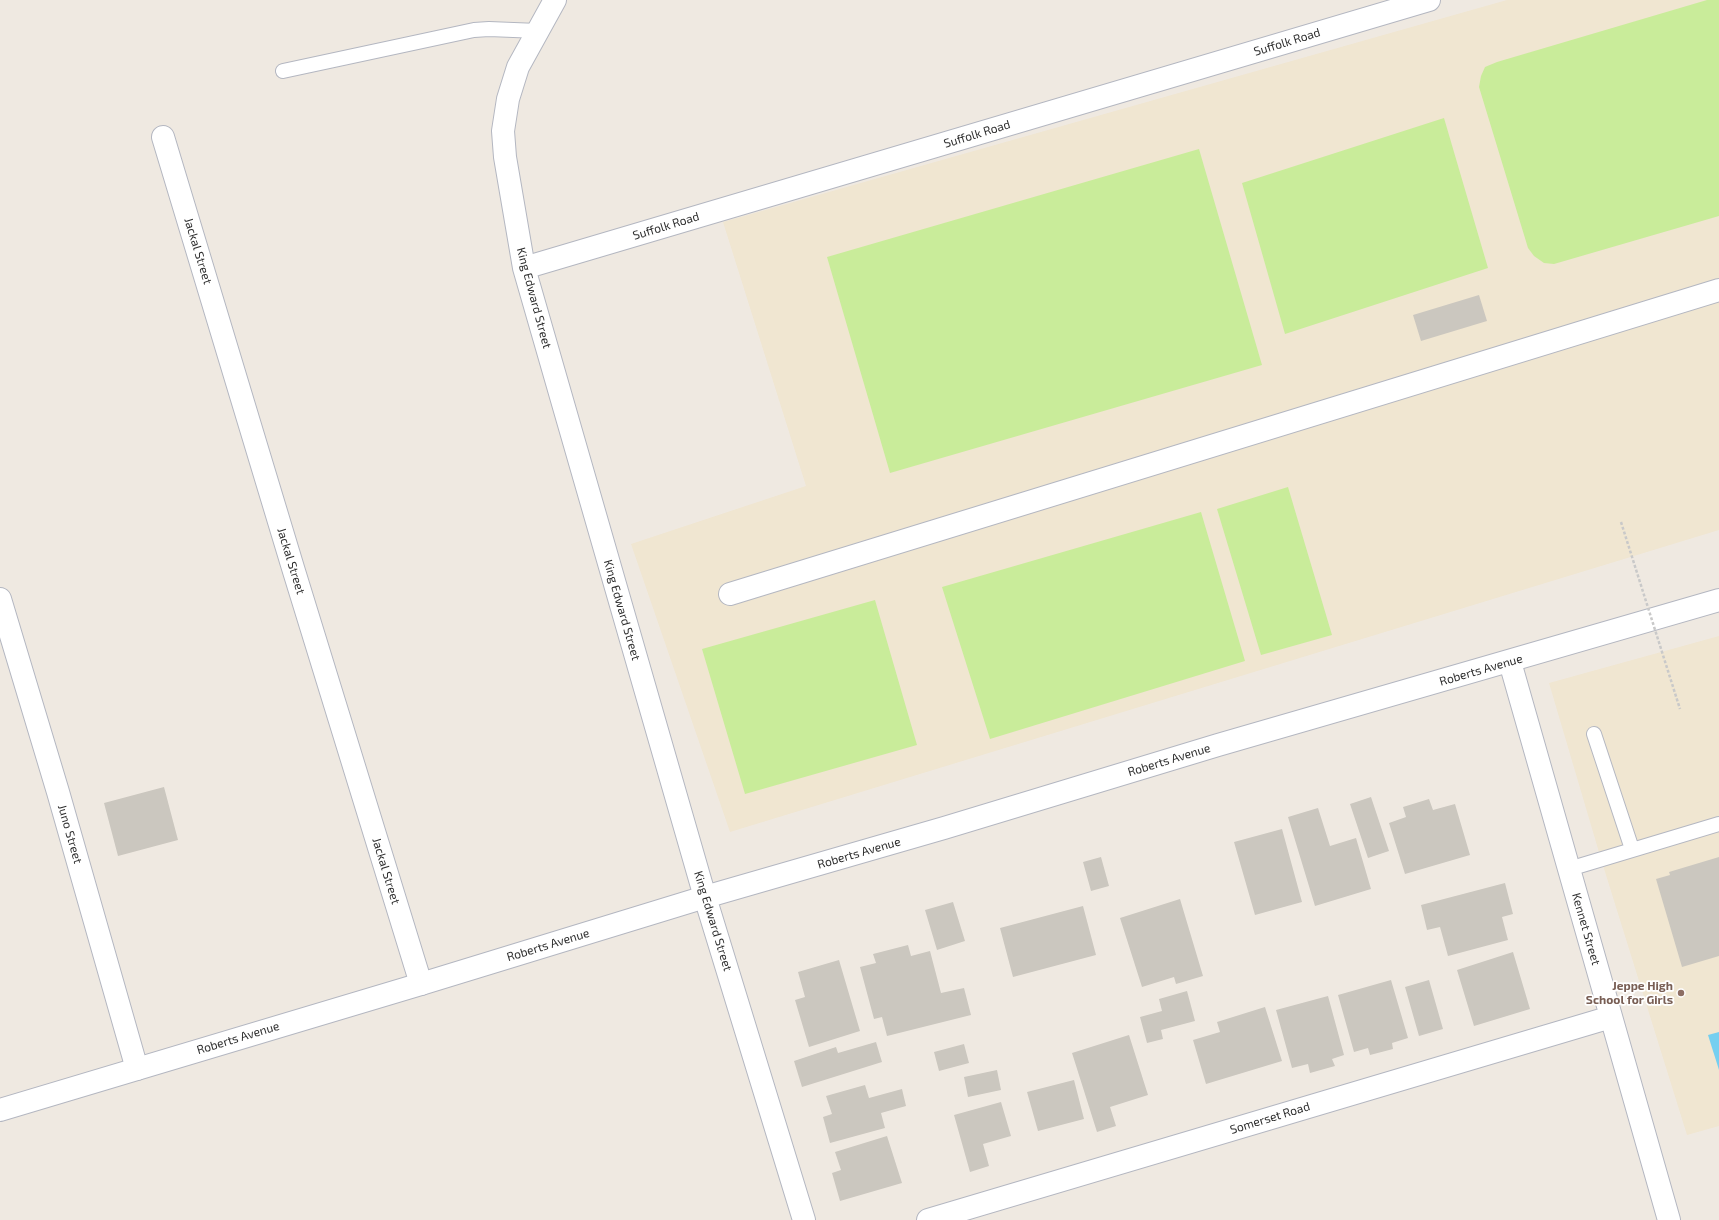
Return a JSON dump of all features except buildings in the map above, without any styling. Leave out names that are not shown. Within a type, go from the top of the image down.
[{"type":"street","name":"King Edward Street","points":[[555,0],[518,67],[508,99],[503,131],[505,157],[524,268],[705,897],[804,1220]]},
{"type":"street","name":"Suffolk Road","points":[[524,268],[1429,0]]},
{"type":"street","name":"Jackal Street","points":[[163,137],[421,984]]},
{"type":"street","points":[[730,594],[1719,290]]},
{"type":"street","name":"Juno Street","points":[[0,599],[58,792],[137,1069]]},
{"type":"street","name":"Roberts Avenue","points":[[0,1110],[705,897],[944,828],[1218,745],[1510,662],[1719,600]]},
{"type":"street","name":"Kennet Street","points":[[1510,662],[1669,1220]]},
{"type":"street","name":"Somerset Road","points":[[928,1220],[1612,1017]]},
{"type":"lane","points":[[283,71],[474,30],[489,29],[538,31]]},
{"type":"lane","points":[[1594,734],[1632,849]]},
{"type":"lane","points":[[1569,869],[1719,824]]},
{"type":"path","points":[[1621,522],[1680,709]]},
{"type":"shaded area","points":[[1507,0],[1719,0],[1719,530],[730,832],[631,544],[806,486],[723,222]]},
{"type":"shaded area","name":"Jeppe High School for Girls","points":[[1719,636],[1719,1126],[1687,1135],[1601,859],[1549,683]]},
{"type":"green space","points":[[1707,0],[1719,0],[1719,216],[1554,264],[1544,263],[1534,256],[1528,248],[1479,87],[1481,76],[1485,67],[1497,62]]},
{"type":"green space","points":[[1444,118],[1488,268],[1285,334],[1242,183]]},
{"type":"green space","points":[[1199,149],[1262,365],[890,473],[827,257]]},
{"type":"green space","points":[[1288,487],[1332,635],[1261,655],[1217,509]]},
{"type":"green space","points":[[1201,512],[1245,661],[990,739],[942,587]]},
{"type":"green space","points":[[875,600],[917,745],[745,794],[702,649]]},
{"type":"water","points":[[1719,1032],[1719,1070],[1708,1035]]},
{"type":"place","name":"Jeppe High School for Girls","points":[[1681,993]]}]
